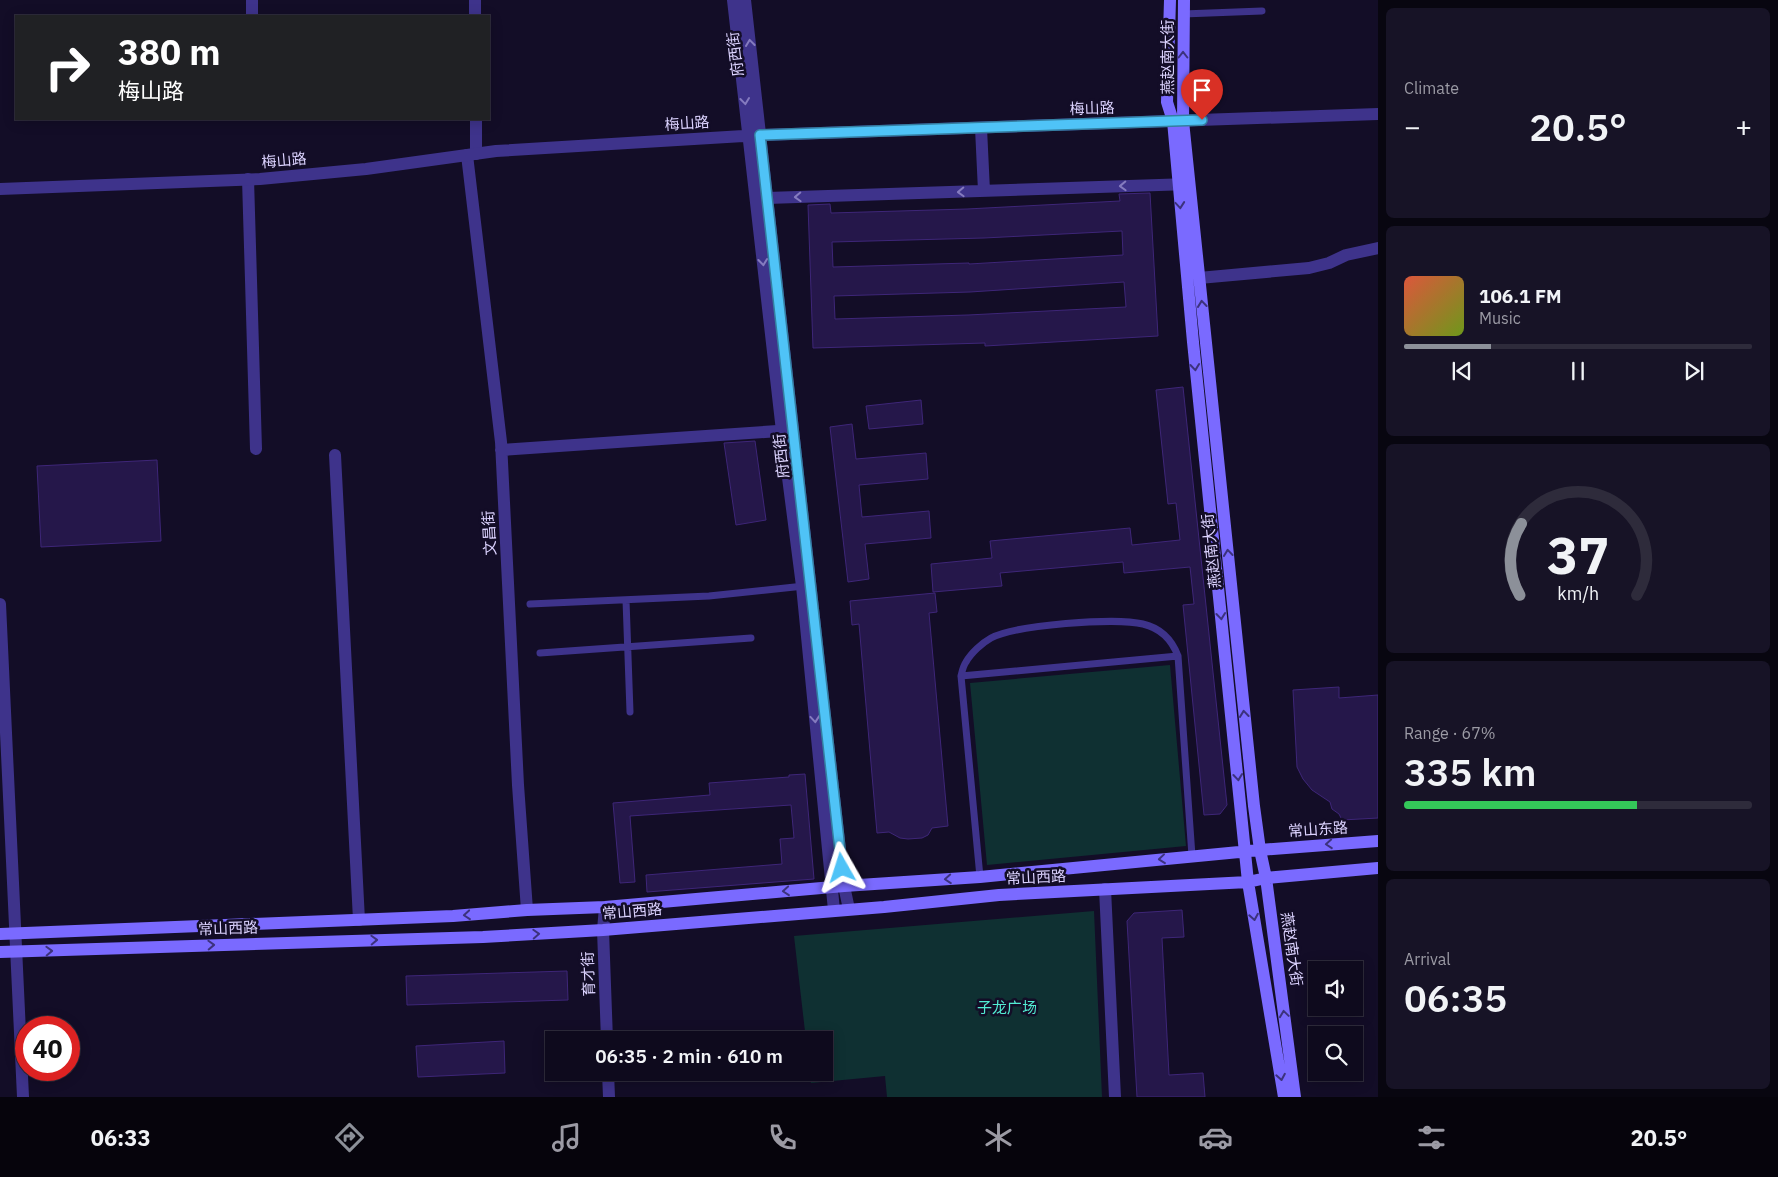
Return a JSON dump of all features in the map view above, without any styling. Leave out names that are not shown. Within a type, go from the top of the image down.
[{"type":"main road","points":[[1170,0],[1167,102],[1178,121]]},
{"type":"main road","name":"燕赵南大街","points":[[1184,0],[1178,121],[1184,184],[1199,278],[1260,850],[1266,878],[1295,1097]]},
{"type":"main road","points":[[1184,184],[1193,342],[1248,882],[1284,1097]]},
{"type":"main road","name":"常山东路","points":[[1260,850],[1378,841]]},
{"type":"main road","name":"常山西路","points":[[0,934],[453,916],[527,910],[605,907],[831,887],[980,877],[1260,850]]},
{"type":"main road","points":[[1266,878],[1378,868]]},
{"type":"main road","name":"常山西路","points":[[0,952],[483,937],[603,930],[849,908],[884,907],[999,895],[1248,882],[1266,878]]},
{"type":"street","points":[[252,0],[252,15]]},
{"type":"street","points":[[475,0],[475,15]]},
{"type":"street","points":[[501,450],[788,431],[755,135],[733,0]]},
{"type":"street","name":"府西街","points":[[745,0],[755,135],[767,198],[788,431],[844,886],[849,908]]},
{"type":"street","name":"梅山路","points":[[0,188],[248,179],[366,168],[472,154],[755,135],[1378,114]]},
{"type":"street","name":"文昌街","points":[[476,120],[472,154],[501,450],[518,785],[527,910]]},
{"type":"street","points":[[981,128],[984,191]]},
{"type":"street","points":[[248,179],[256,449]]},
{"type":"street","points":[[767,198],[1184,184]]},
{"type":"street","points":[[1199,278],[1309,268],[1346,255],[1378,248]]},
{"type":"street","points":[[335,455],[359,920]]},
{"type":"street","points":[[807,586],[834,910]]},
{"type":"street","points":[[0,604],[23,1097]]},
{"type":"street","points":[[1106,889],[1115,1097]]},
{"type":"street","name":"育才街","points":[[605,907],[603,930],[607,1031]]},
{"type":"street","points":[[608,1081],[609,1097]]},
{"type":"lane","points":[[1183,14],[1262,11]]},
{"type":"lane","points":[[530,604],[709,596],[807,586]]},
{"type":"lane","points":[[626,600],[630,712]]},
{"type":"lane","points":[[980,877],[961,676],[965,662],[991,638],[1010,632],[1045,626],[1114,621],[1144,624],[1162,633],[1174,645],[1178,656],[1192,856]]},
{"type":"lane","points":[[540,653],[751,638]]},
{"type":"lane","points":[[961,676],[1178,656]]},
{"type":"green space","points":[[1170,665],[1186,846],[987,865],[970,683]]},
{"type":"green space","name":"子龙广场","points":[[1094,911],[1102,1097],[887,1097],[885,1076],[833,1081],[833,1031],[805,1031],[794,936]]},
{"type":"green space","name":"子龙广场","points":[[811,1081],[832,1081],[811,1083]]},
{"type":"building","points":[[1150,193],[1158,336],[985,346],[985,343],[813,348],[808,205],[830,204],[831,213],[967,209],[1120,201],[1119,194]],"holes":[[[1122,231],[1123,255],[969,264],[833,267],[832,242],[984,238]],[[1124,282],[1126,307],[835,319],[834,296],[970,292]]]},
{"type":"building","points":[[1183,387],[1227,805],[1220,814],[1204,815],[1183,605],[1194,604],[1190,567],[1124,573],[1123,562],[1000,573],[1002,586],[933,592],[931,564],[992,558],[990,541],[1130,528],[1132,545],[1180,540],[1176,503],[1168,504],[1156,390]]},
{"type":"building","points":[[921,400],[923,424],[869,429],[866,406]]},
{"type":"building","points":[[852,424],[856,459],[926,453],[928,479],[859,485],[862,517],[929,511],[931,538],[865,544],[869,579],[848,582],[830,427]]},
{"type":"building","points":[[755,441],[766,520],[736,525],[724,443]]},
{"type":"building","points":[[157,460],[161,541],[41,547],[37,466]]},
{"type":"building","points":[[935,593],[937,612],[929,613],[948,826],[932,828],[928,835],[922,838],[900,838],[889,832],[877,833],[859,624],[852,625],[850,601]]},
{"type":"building","points":[[1339,687],[1339,698],[1378,695],[1378,818],[1342,820],[1339,814],[1332,809],[1330,802],[1312,790],[1303,779],[1297,767],[1293,690]]},
{"type":"building","points":[[805,774],[814,879],[647,892],[646,875],[782,864],[780,839],[794,838],[791,805],[630,816],[635,882],[620,883],[613,803],[710,795],[709,783]]},
{"type":"building","points":[[1182,910],[1184,937],[1162,938],[1169,1075],[1203,1073],[1205,1097],[1137,1097],[1127,921],[1134,913]]},
{"type":"building","points":[[567,971],[568,1000],[407,1005],[406,976]]},
{"type":"building","points":[[504,1041],[505,1073],[418,1077],[416,1046]]},
{"type":"route","points":[[842,868],[829,738],[760,135],[1202,120]]}]
